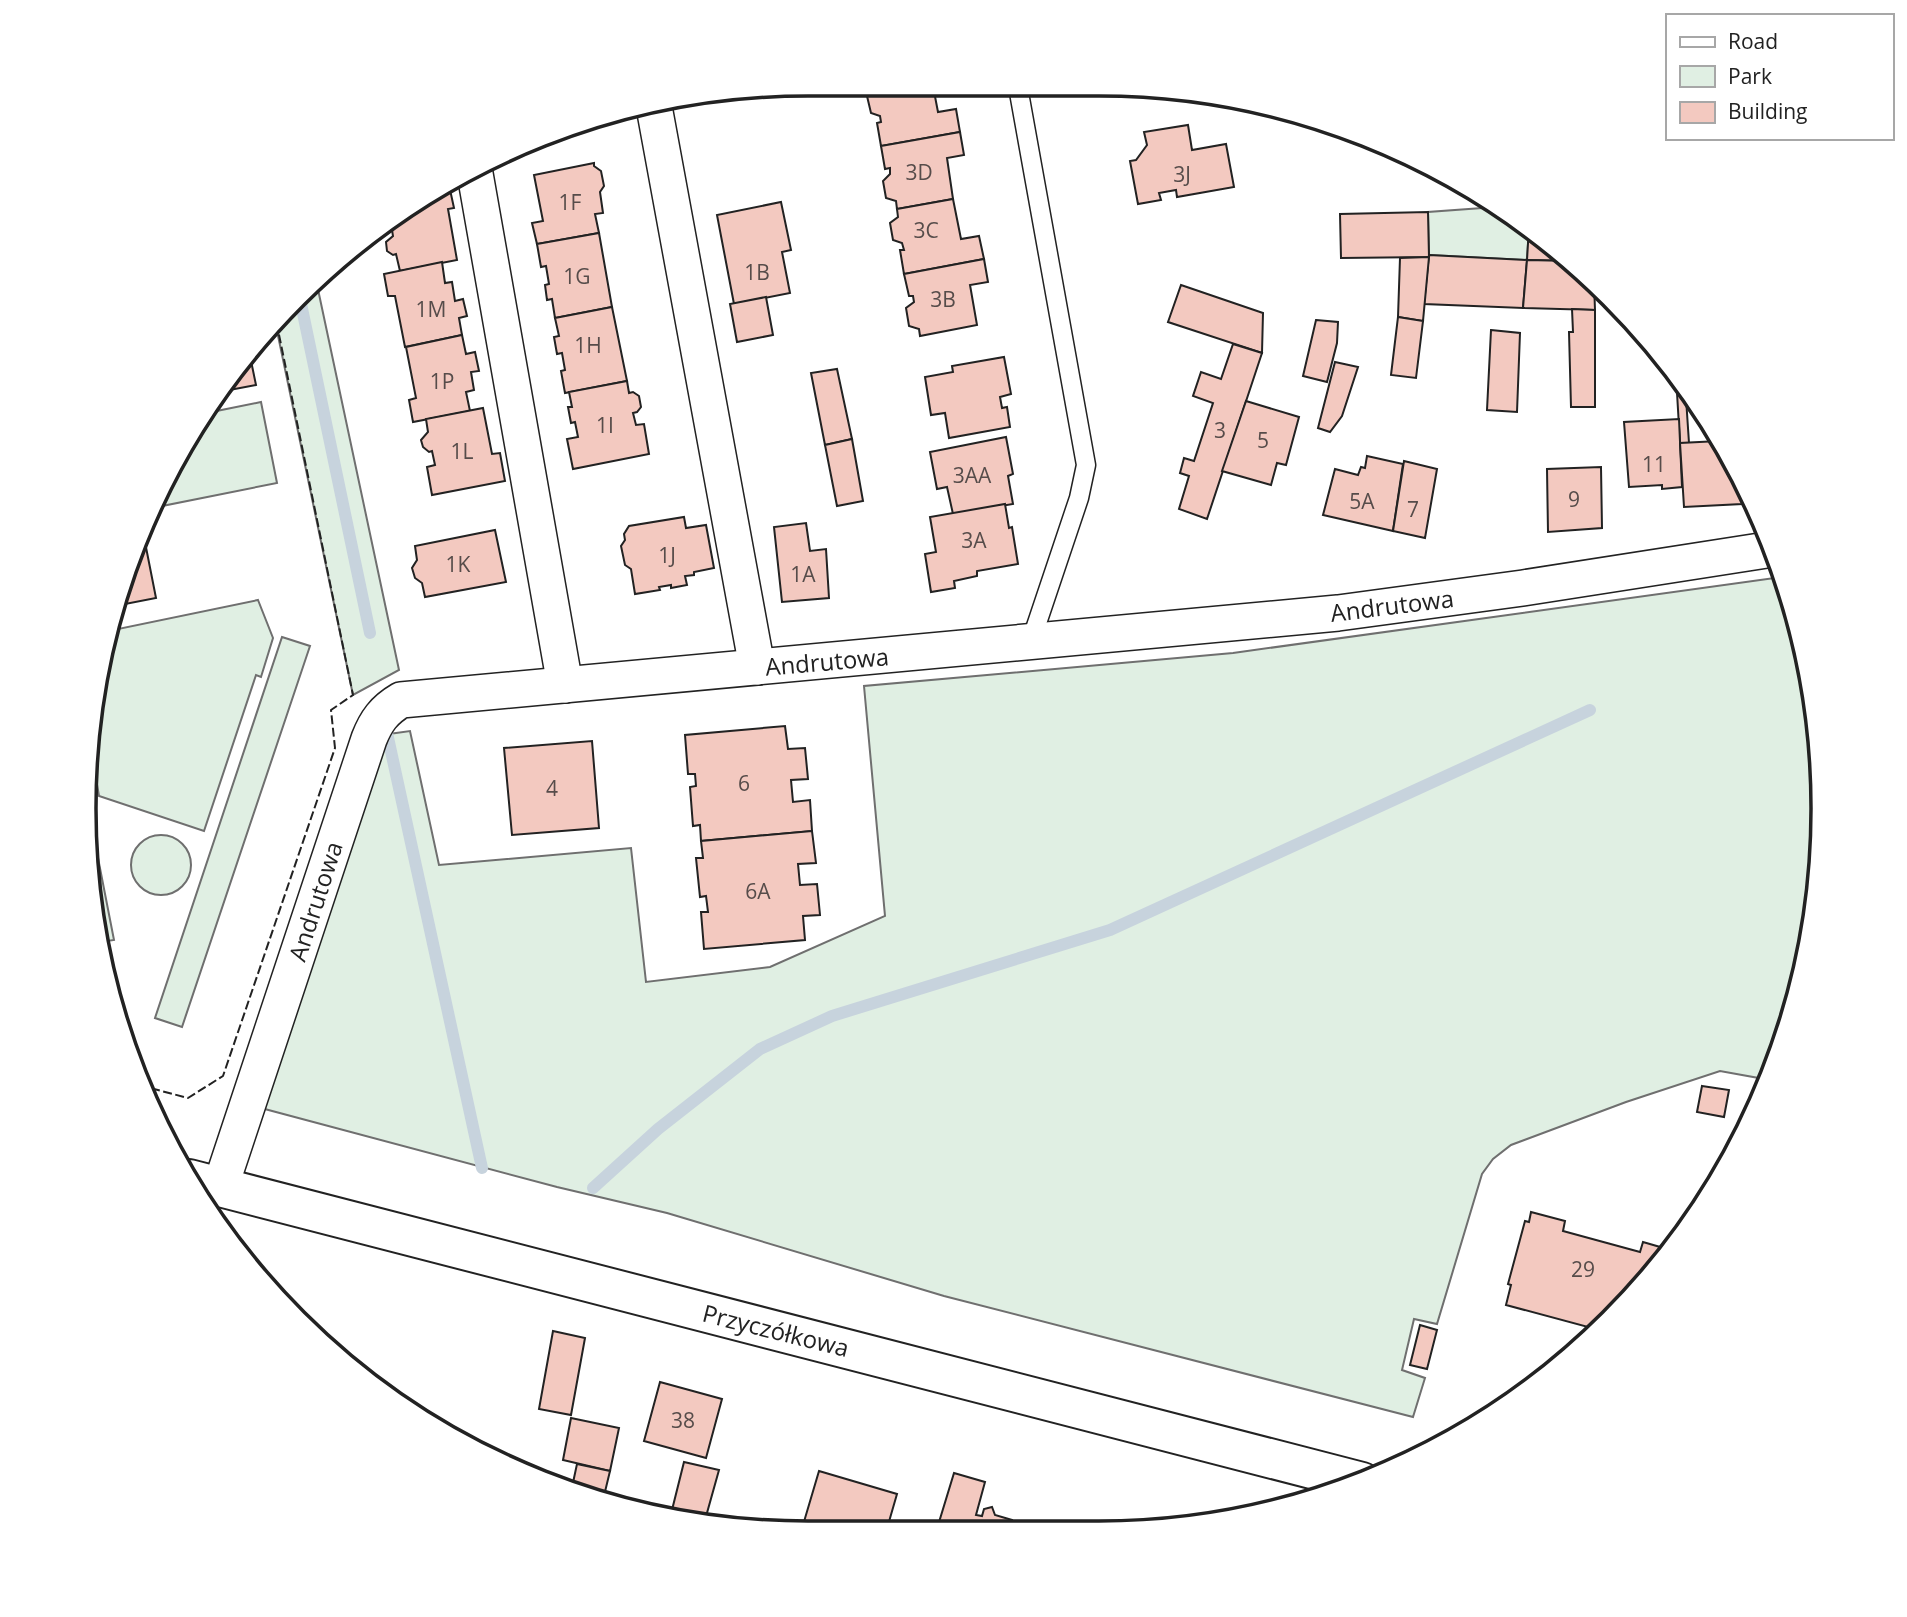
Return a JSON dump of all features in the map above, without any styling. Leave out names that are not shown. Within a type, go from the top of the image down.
[{"type":"street","points":[[655,114],[757,667]]},
{"type":"street","points":[[476,179],[565,685]]},
{"type":"street","name":"Andrutowa","points":[[205,1184],[376,721],[388,707],[401,700],[1338,613],[1763,552]]},
{"type":"street","name":"Przyczółkowa","points":[[205,1184],[1343,1477]]},
{"type":"lane","points":[[1020,96],[1086,465],[1079,498],[1031,641]]},
{"type":"green space","points":[[1481,208],[1528,240],[1527,260],[1429,255],[1428,212]]},
{"type":"green space","points":[[319,292],[399,670],[353,695],[278,334]]},
{"type":"green space","points":[[261,402],[277,483],[164,506],[192,452],[218,411]]},
{"type":"green space","points":[[1772,578],[1797,670],[1805,716],[1811,808],[1805,901],[1786,993],[1758,1078],[1720,1071],[1626,1102],[1511,1145],[1493,1159],[1482,1174],[1437,1324],[1414,1319],[1402,1370],[1425,1378],[1413,1417],[944,1296],[667,1213],[557,1187],[261,1108],[382,735],[410,731],[439,865],[631,848],[646,982],[770,967],[885,916],[864,686],[1233,653]]},
{"type":"green space","points":[[258,600],[273,638],[261,677],[256,675],[204,831],[99,796],[97,784],[102,716],[120,629]]},
{"type":"green space","points":[[282,637],[310,646],[182,1027],[155,1018]]},
{"type":"green space","points":[[161,835],[182,844],[191,865],[182,886],[161,895],[140,886],[131,865],[140,844]]},
{"type":"green space","points":[[98,860],[114,940],[109,941]]},
{"type":"building","points":[[867,96],[935,96],[938,112],[956,109],[960,132],[881,146],[877,123],[881,122],[880,116],[871,113]]},
{"type":"building","points":[[1188,125],[1192,150],[1226,144],[1234,187],[1177,197],[1176,190],[1159,193],[1161,200],[1138,204],[1130,161],[1136,160],[1147,145],[1144,132]]},
{"type":"building","points":[[960,132],[964,155],[947,158],[953,199],[897,209],[896,201],[886,198],[883,181],[890,174],[890,168],[885,169],[881,146]]},
{"type":"building","points":[[594,163],[601,171],[604,186],[600,192],[603,213],[595,214],[599,233],[537,244],[532,223],[543,221],[534,175]]},
{"type":"building","points":[[451,193],[454,208],[448,209],[457,260],[400,271],[396,254],[387,251],[386,242],[393,236],[392,231]]},
{"type":"building","points":[[953,199],[961,239],[979,236],[984,259],[904,274],[900,250],[904,250],[902,243],[893,240],[890,223],[898,217],[897,209]]},
{"type":"building","points":[[781,202],[791,250],[782,252],[790,293],[734,304],[717,215]]},
{"type":"building","points":[[1428,212],[1429,257],[1341,258],[1340,214]]},
{"type":"building","points":[[599,233],[612,307],[555,318],[552,299],[547,300],[545,285],[549,284],[546,266],[541,267],[537,244]]},
{"type":"building","points":[[1528,240],[1553,261],[1527,260]]},
{"type":"building","points":[[1429,255],[1527,260],[1523,308],[1424,304]]},
{"type":"building","points":[[1429,257],[1423,321],[1398,317],[1400,258]]},
{"type":"building","points":[[984,259],[988,282],[970,285],[977,325],[920,336],[919,329],[909,326],[906,308],[914,302],[913,296],[909,296],[904,274]]},
{"type":"building","points":[[1527,260],[1553,261],[1595,298],[1595,310],[1523,308]]},
{"type":"building","points":[[442,262],[445,283],[452,282],[455,301],[463,299],[467,316],[459,318],[462,335],[405,347],[395,296],[388,296],[384,274]]},
{"type":"building","points":[[1181,285],[1263,313],[1262,353],[1168,322]]},
{"type":"building","points":[[766,297],[773,335],[737,342],[730,304]]},
{"type":"building","points":[[612,307],[627,381],[565,393],[561,371],[565,370],[562,353],[557,354],[554,337],[559,336],[555,318]]},
{"type":"building","points":[[1572,309],[1595,310],[1595,407],[1571,407],[1569,332],[1573,332]]},
{"type":"building","points":[[1398,317],[1423,321],[1416,378],[1391,375]]},
{"type":"building","points":[[1316,320],[1338,322],[1337,343],[1327,382],[1303,376]]},
{"type":"building","points":[[1491,330],[1520,333],[1517,412],[1487,410]]},
{"type":"building","points":[[462,335],[466,354],[475,352],[479,371],[471,372],[474,390],[466,392],[470,411],[413,422],[409,400],[416,398],[406,347]]},
{"type":"building","points":[[1233,344],[1262,353],[1207,519],[1179,509],[1189,476],[1180,473],[1184,458],[1194,461],[1213,403],[1193,396],[1201,372],[1221,379]]},
{"type":"building","points":[[1004,357],[1011,394],[1000,397],[1002,408],[1007,407],[1010,427],[949,438],[945,413],[931,415],[925,377],[953,372],[952,366]]},
{"type":"building","points":[[1335,362],[1358,367],[1342,416],[1330,432],[1318,428]]},
{"type":"building","points":[[252,364],[256,385],[233,389]]},
{"type":"building","points":[[837,369],[852,439],[825,445],[811,373]]},
{"type":"building","points":[[627,381],[629,393],[633,392],[639,396],[641,407],[633,413],[636,425],[644,424],[649,454],[573,469],[567,439],[578,437],[575,422],[571,423],[569,392]]},
{"type":"building","points":[[1677,393],[1687,407],[1689,443],[1680,443]]},
{"type":"building","points":[[1246,401],[1299,417],[1286,465],[1277,463],[1271,485],[1222,471]]},
{"type":"building","points":[[483,408],[492,454],[500,453],[505,481],[432,495],[427,467],[435,465],[432,451],[429,452],[423,447],[421,440],[428,432],[426,419]]},
{"type":"building","points":[[1679,419],[1682,487],[1629,487],[1624,422]]},
{"type":"building","points":[[1006,437],[1013,474],[1008,476],[1013,504],[953,514],[947,487],[937,489],[930,452]]},
{"type":"building","points":[[852,439],[863,501],[837,506],[825,445]]},
{"type":"building","points":[[1709,442],[1742,504],[1684,507],[1680,443]]},
{"type":"building","points":[[1367,456],[1403,464],[1393,531],[1323,515],[1335,469],[1358,475],[1361,467],[1365,468]]},
{"type":"building","points":[[1404,461],[1437,469],[1425,538],[1393,531]]},
{"type":"building","points":[[1601,467],[1602,528],[1548,532],[1547,469]]},
{"type":"building","points":[[1005,504],[1018,564],[977,571],[977,576],[954,581],[955,588],[931,592],[925,554],[936,552],[930,517]]},
{"type":"building","points":[[684,517],[686,528],[706,525],[714,568],[685,576],[687,585],[659,587],[660,590],[635,594],[631,569],[625,565],[621,546],[629,526]]},
{"type":"building","points":[[806,523],[810,551],[826,549],[829,598],[782,602],[774,527]]},
{"type":"building","points":[[495,530],[506,582],[425,597],[422,583],[415,578],[412,568],[417,560],[415,546]]},
{"type":"building","points":[[146,547],[156,598],[127,604]]},
{"type":"building","points":[[785,726],[788,749],[805,748],[808,779],[791,780],[793,802],[810,800],[812,831],[701,841],[700,825],[693,826],[690,787],[696,786],[695,774],[688,774],[685,735]]},
{"type":"building","points":[[592,741],[599,828],[512,835],[504,748]]},
{"type":"building","points":[[812,831],[816,863],[798,864],[800,885],[817,884],[820,915],[803,916],[805,940],[704,949],[701,912],[708,912],[706,896],[700,897],[696,858],[703,858],[701,841]]},
{"type":"building","points":[[1702,1086],[1729,1090],[1724,1117],[1697,1112]]},
{"type":"building","points":[[1531,1212],[1565,1221],[1563,1231],[1640,1252],[1643,1242],[1660,1247],[1586,1327],[1506,1305],[1511,1285],[1508,1284],[1525,1221],[1529,1222]]},
{"type":"building","points":[[1420,1325],[1437,1330],[1427,1369],[1410,1365]]},
{"type":"building","points":[[553,1331],[585,1338],[571,1415],[539,1409]]},
{"type":"building","points":[[660,1382],[722,1399],[706,1458],[644,1441]]},
{"type":"building","points":[[571,1418],[619,1428],[610,1471],[563,1460]]},
{"type":"building","points":[[684,1462],[719,1470],[707,1513],[673,1507]]},
{"type":"building","points":[[577,1464],[610,1471],[605,1490],[573,1481]]},
{"type":"building","points":[[819,1471],[897,1494],[889,1521],[804,1521]]},
{"type":"building","points":[[954,1473],[985,1482],[976,1515],[982,1516],[984,1509],[992,1507],[995,1515],[1012,1520],[1012,1521],[939,1521]]},
{"type":"waterway","points":[[302,308],[370,633]]},
{"type":"waterway","points":[[593,1188],[658,1129],[760,1049],[832,1016],[1110,930],[1590,710]]},
{"type":"waterway","points":[[387,733],[482,1168]]},
{"type":"fence","points":[[154,1089],[188,1098],[223,1076],[335,748],[331,710],[353,695],[279,333]]}]
